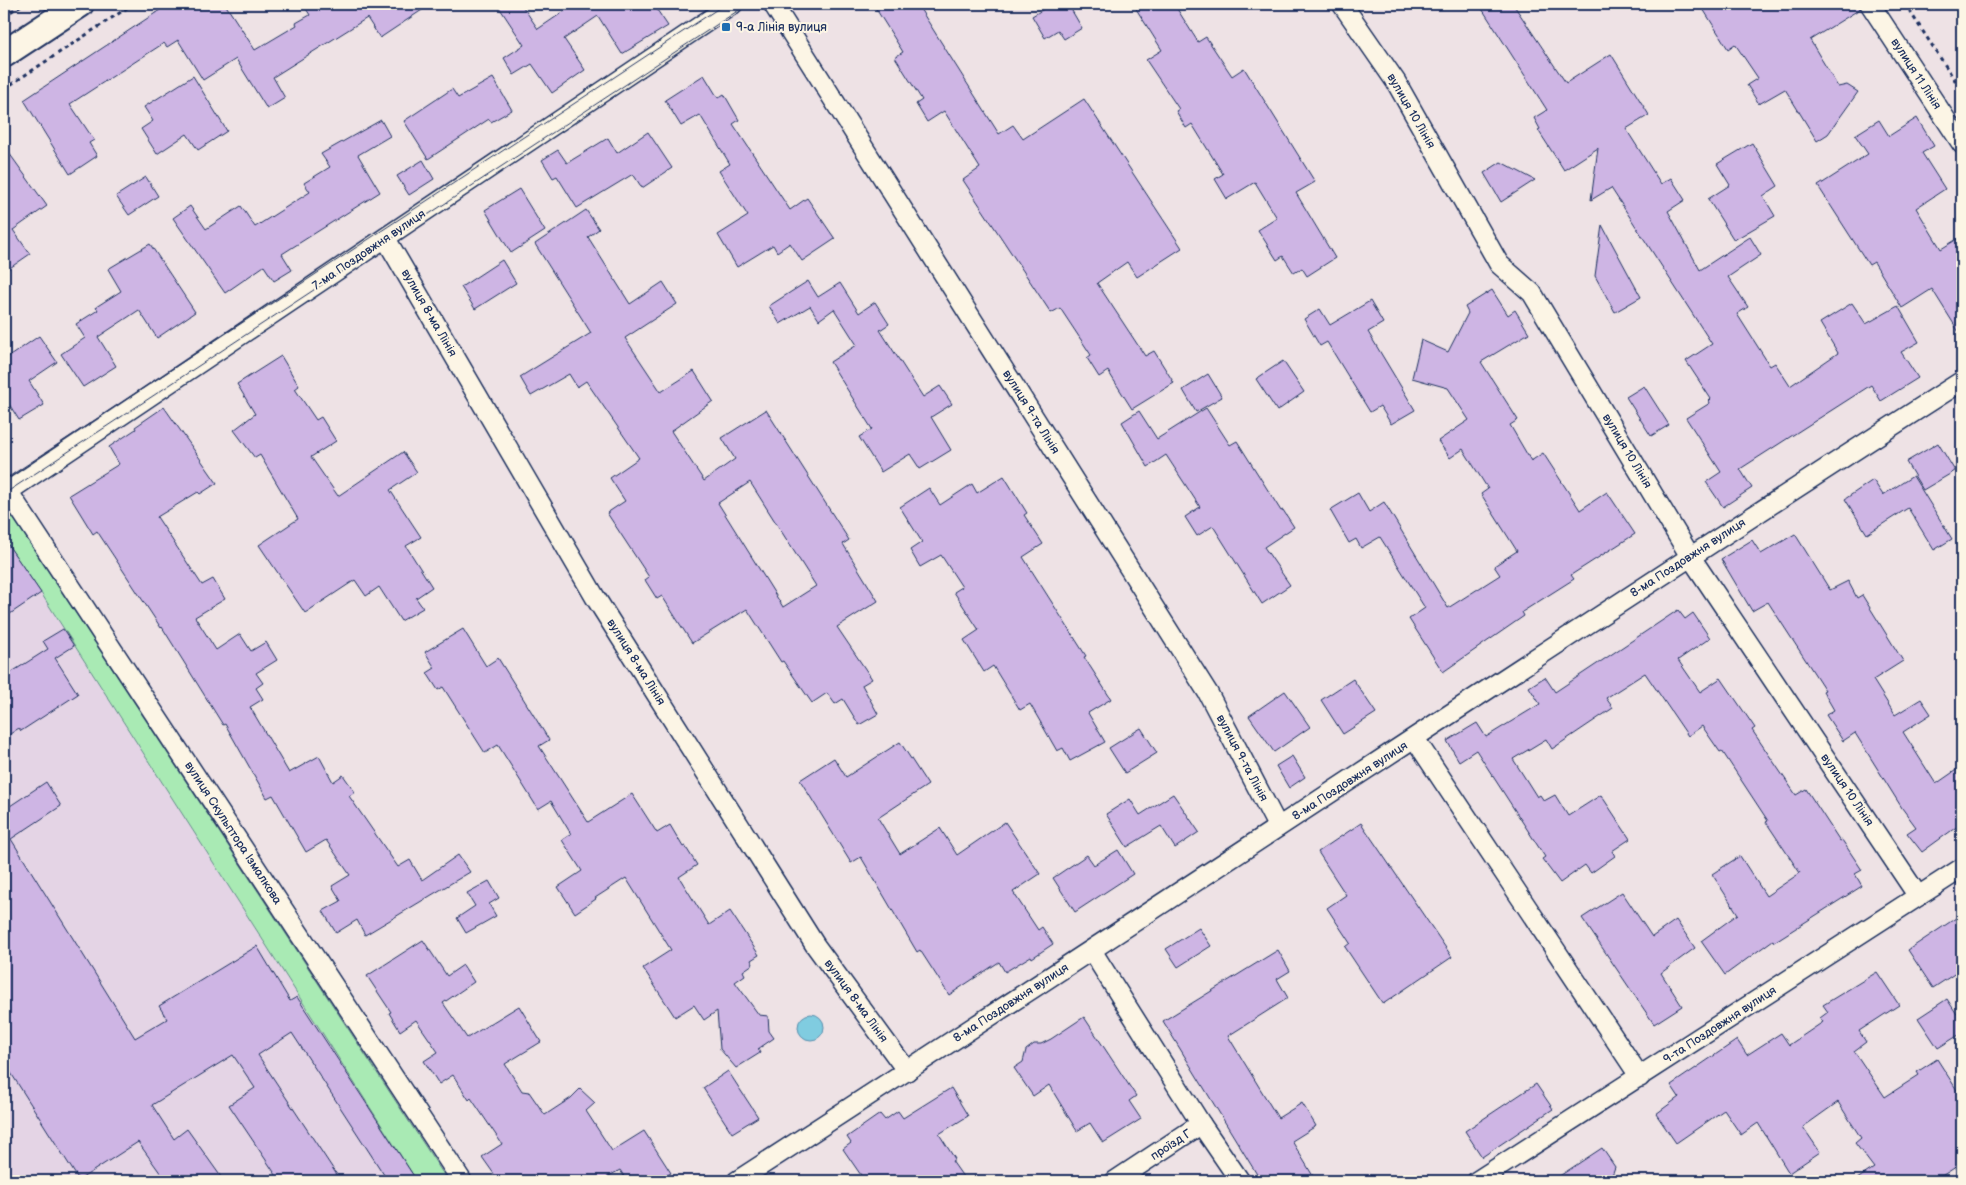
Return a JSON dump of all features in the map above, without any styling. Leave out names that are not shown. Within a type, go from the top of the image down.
[{"type":"main road","points":[[4,54],[80,4]]},
{"type":"street","name":"7-ма Поздовжня вулиця","points":[[5,490],[386,239],[733,4]]},
{"type":"street","name":"вулиця 9-та Лінія","points":[[773,4],[1208,692],[1278,827]]},
{"type":"street","name":"вулиця 10 Лінія","points":[[1342,4],[1396,82],[1499,264],[1532,293],[1690,556],[1918,896]]},
{"type":"street","name":"вулиця 11 Лінія","points":[[1870,4],[1962,144]]},
{"type":"street","name":"вулиця 8-ма Лінія","points":[[386,239],[595,598],[815,945],[907,1071]]},
{"type":"street","name":"8-ма Поздовжня вулиця","points":[[737,1181],[1092,951],[1690,556],[1962,381]]},
{"type":"street","name":"вулиця Скульптора Ізмалкова","points":[[5,490],[462,1181]]},
{"type":"street","points":[[1414,739],[1640,1077]]},
{"type":"street","name":"9-та Поздовжня вулиця","points":[[1480,1181],[1962,868]]},
{"type":"street","points":[[1092,951],[1201,1124],[1240,1181]]},
{"type":"street","name":"проїзд Г","points":[[1115,1181],[1201,1124]]},
{"type":"path","points":[[4,16],[23,4]]},
{"type":"path","points":[[4,89],[132,4]]},
{"type":"path","points":[[1905,4],[1962,91]]},
{"type":"shaded area","points":[[4,539],[41,593],[417,1181],[4,1181]]},
{"type":"green space","points":[[4,504],[448,1181],[417,1181],[41,593],[4,539]]},
{"type":"water","points":[[811,1014],[820,1018],[824,1027],[820,1036],[811,1040],[802,1036],[798,1027],[802,1018]]},
{"type":"building","points":[[169,4],[225,4],[255,50],[310,15],[303,4],[431,4],[380,38],[367,18],[273,77],[285,98],[267,109],[236,59],[203,80],[178,40],[167,47],[164,43],[70,104],[94,140],[89,143],[97,156],[70,174],[24,100]]},
{"type":"building","points":[[497,4],[521,4],[538,29],[575,4],[653,4],[668,26],[622,54],[598,16],[564,39],[585,70],[552,93],[532,64],[514,75],[504,58],[524,45]]},
{"type":"building","points":[[873,4],[917,4],[999,134],[1013,125],[1023,139],[1084,99],[1182,248],[1137,277],[1127,262],[1097,283],[1145,356],[1154,351],[1174,383],[1132,409],[1108,371],[1099,377],[1087,358],[1091,355],[1060,308],[1051,313],[963,180],[980,168],[944,111],[927,122],[916,104],[922,100],[895,57],[903,52]]},
{"type":"building","points":[[1052,4],[1068,4],[1082,28],[1064,39],[1058,30],[1045,38],[1032,16]]},
{"type":"building","points":[[1133,4],[1174,4],[1198,42],[1206,37],[1232,76],[1244,68],[1315,182],[1296,193],[1335,258],[1307,276],[1302,268],[1294,273],[1283,256],[1277,260],[1258,230],[1277,218],[1255,182],[1227,199],[1215,179],[1223,174],[1192,124],[1186,128],[1176,111],[1179,109],[1146,60],[1162,50]]},
{"type":"building","points":[[1479,4],[1513,4],[1566,83],[1611,54],[1649,115],[1626,129],[1661,184],[1671,178],[1685,200],[1668,211],[1700,270],[1750,237],[1761,255],[1728,277],[1748,307],[1737,314],[1770,366],[1775,363],[1790,386],[1838,353],[1820,323],[1852,303],[1866,324],[1898,306],[1919,342],[1901,352],[1918,378],[1881,401],[1871,385],[1740,469],[1752,488],[1723,507],[1706,482],[1721,472],[1686,418],[1710,403],[1711,399],[1686,361],[1712,344],[1611,188],[1591,200],[1598,148],[1564,170],[1538,130],[1540,129],[1534,118],[1547,110]]},
{"type":"building","points":[[1700,4],[1859,4],[1860,9],[1810,40],[1838,87],[1847,85],[1858,92],[1828,134],[1817,141],[1785,89],[1759,104],[1747,85],[1758,78],[1735,44],[1728,49]]},
{"type":"building","points":[[704,75],[718,98],[724,94],[739,120],[733,124],[790,210],[807,198],[835,239],[802,261],[790,243],[777,252],[773,245],[737,267],[718,235],[748,216],[719,171],[730,164],[700,115],[681,126],[665,100]]},
{"type":"building","points":[[193,76],[227,131],[198,150],[187,134],[157,154],[141,129],[153,121],[144,107]]},
{"type":"building","points":[[493,78],[512,110],[491,122],[489,119],[428,159],[404,121],[452,89],[458,98]]},
{"type":"building","points":[[1917,118],[1934,146],[1922,153],[1945,189],[1916,208],[1941,249],[1962,236],[1962,337],[1932,289],[1902,308],[1874,262],[1869,265],[1818,186],[1868,154],[1855,135],[1879,120],[1889,136]]},
{"type":"building","points":[[381,120],[390,136],[358,155],[380,192],[282,254],[292,270],[274,281],[264,266],[225,293],[173,218],[190,206],[206,229],[241,206],[255,227],[310,192],[304,183],[330,167],[321,154]]},
{"type":"building","points":[[648,132],[672,168],[642,188],[633,174],[577,208],[557,176],[553,178],[542,160],[558,150],[567,163],[608,138],[617,153]]},
{"type":"building","points":[[1752,143],[1778,186],[1763,196],[1775,216],[1734,240],[1708,199],[1730,185],[1717,164]]},
{"type":"building","points":[[4,146],[47,206],[13,230],[30,254],[4,272]]},
{"type":"building","points":[[423,160],[434,179],[409,195],[397,176]]},
{"type":"building","points":[[1501,162],[1535,180],[1501,202],[1484,173]]},
{"type":"building","points":[[146,177],[158,196],[129,215],[116,196]]},
{"type":"building","points":[[519,189],[545,231],[511,253],[485,210]]},
{"type":"building","points":[[586,210],[599,229],[588,237],[630,304],[663,282],[677,304],[625,338],[661,392],[694,371],[713,401],[671,431],[704,481],[735,459],[722,438],[766,410],[849,540],[843,544],[878,601],[837,627],[872,679],[862,685],[878,714],[859,725],[843,699],[835,704],[827,693],[812,703],[783,661],[781,662],[747,609],[692,643],[662,596],[657,599],[645,580],[649,577],[607,513],[625,501],[610,478],[639,458],[586,381],[577,387],[569,374],[531,396],[520,377],[591,333],[535,244]],"holes":[[[750,482],[816,586],[783,607],[718,503]]]},
{"type":"building","points":[[1602,225],[1641,297],[1615,312],[1595,276]]},
{"type":"building","points":[[150,244],[195,312],[157,338],[139,310],[98,337],[116,366],[83,387],[61,354],[85,338],[76,324],[98,310],[96,307],[121,291],[108,269]]},
{"type":"building","points":[[502,260],[516,283],[475,309],[461,287]]},
{"type":"building","points":[[808,281],[818,297],[840,283],[859,313],[875,302],[889,324],[880,330],[923,397],[940,386],[952,404],[931,417],[951,450],[920,469],[910,454],[881,472],[859,437],[872,429],[830,362],[857,345],[834,309],[819,320],[810,306],[780,324],[769,306]]},
{"type":"building","points":[[1492,290],[1508,315],[1515,310],[1529,333],[1481,362],[1518,420],[1510,425],[1531,461],[1543,453],[1580,510],[1607,492],[1635,534],[1571,575],[1574,579],[1522,612],[1524,616],[1443,672],[1409,619],[1425,608],[1380,537],[1361,548],[1356,539],[1349,543],[1330,510],[1358,493],[1369,512],[1384,502],[1448,608],[1500,575],[1494,566],[1517,551],[1481,494],[1488,489],[1463,449],[1450,458],[1438,441],[1469,420],[1448,388],[1412,378],[1421,340],[1448,352],[1468,313],[1465,307]]},
{"type":"building","points":[[1370,301],[1383,323],[1368,332],[1415,410],[1391,424],[1380,406],[1370,412],[1327,342],[1320,346],[1304,319],[1320,309],[1330,325]]},
{"type":"building","points":[[39,336],[57,362],[29,381],[44,405],[19,420],[4,396],[4,360]]},
{"type":"building","points":[[281,356],[299,386],[295,389],[316,420],[321,417],[336,441],[311,457],[338,496],[403,452],[417,472],[390,490],[421,537],[406,546],[432,587],[416,598],[423,608],[401,621],[379,587],[366,596],[355,580],[305,613],[259,545],[298,519],[260,455],[255,458],[234,430],[255,414],[237,384]]},
{"type":"building","points":[[1283,361],[1304,392],[1277,411],[1256,379]]},
{"type":"building","points":[[1208,374],[1222,397],[1196,412],[1183,390]]},
{"type":"building","points":[[1644,386],[1669,425],[1651,436],[1626,397]]},
{"type":"building","points":[[164,407],[217,483],[200,494],[198,492],[157,517],[202,585],[213,579],[225,599],[195,617],[216,650],[240,634],[251,651],[266,642],[277,660],[256,673],[263,683],[256,688],[263,699],[250,707],[289,773],[319,756],[333,782],[343,775],[355,792],[349,796],[398,867],[410,860],[422,880],[458,855],[470,872],[365,935],[357,920],[336,933],[323,911],[341,901],[332,886],[350,875],[326,840],[306,852],[273,795],[267,798],[225,724],[223,725],[162,627],[97,531],[93,534],[69,495],[119,464],[109,447]]},
{"type":"building","points":[[1206,408],[1230,445],[1237,441],[1281,511],[1283,510],[1294,527],[1264,547],[1290,585],[1262,604],[1213,526],[1197,536],[1185,517],[1200,507],[1166,455],[1148,467],[1122,422],[1139,411],[1157,439]]},
{"type":"building","points":[[1938,443],[1955,471],[1923,490],[1906,462]]},
{"type":"building","points":[[1004,476],[1027,513],[1024,515],[1043,544],[1023,557],[1111,699],[1088,713],[1105,742],[1070,761],[1063,748],[1057,751],[1030,704],[1020,710],[993,666],[984,672],[964,640],[979,630],[954,592],[962,587],[941,555],[920,567],[910,550],[922,542],[900,507],[929,488],[940,505],[972,484],[977,493]]},
{"type":"building","points":[[1913,476],[1952,539],[1934,550],[1908,508],[1867,534],[1845,499],[1873,480],[1883,495]]},
{"type":"building","points":[[1795,534],[1830,590],[1848,581],[1857,598],[1862,595],[1903,661],[1873,680],[1895,715],[1921,699],[1931,714],[1903,732],[1936,784],[1962,766],[1962,823],[1922,852],[1907,833],[1916,827],[1855,733],[1843,741],[1826,715],[1834,710],[1823,691],[1825,690],[1768,602],[1752,611],[1721,559],[1752,540],[1761,554]]},
{"type":"building","points":[[4,539],[41,593],[4,618]]},
{"type":"building","points":[[1678,610],[1685,619],[1693,613],[1710,638],[1678,660],[1700,692],[1721,678],[1755,728],[1752,730],[1796,795],[1806,789],[1840,841],[1842,840],[1862,870],[1855,874],[1862,886],[1774,942],[1773,940],[1725,975],[1701,941],[1738,914],[1712,874],[1740,856],[1766,896],[1800,873],[1722,751],[1720,752],[1702,726],[1688,736],[1645,673],[1606,698],[1613,708],[1552,749],[1546,739],[1513,759],[1537,797],[1540,795],[1544,801],[1555,795],[1568,816],[1601,795],[1630,839],[1612,851],[1615,856],[1591,873],[1585,865],[1560,883],[1542,859],[1545,857],[1476,750],[1459,761],[1447,741],[1477,723],[1486,737],[1540,704],[1529,687],[1545,677],[1555,692]]},
{"type":"building","points":[[63,629],[74,646],[55,658],[78,694],[21,731],[19,728],[4,738],[4,677],[48,649],[43,641]]},
{"type":"building","points":[[463,629],[486,666],[498,658],[549,740],[539,746],[588,822],[632,794],[657,833],[670,825],[683,847],[685,846],[697,865],[679,877],[709,925],[730,911],[759,955],[751,960],[753,964],[743,971],[745,975],[735,982],[759,1015],[768,1016],[769,1031],[774,1038],[758,1049],[760,1053],[736,1068],[720,1049],[717,1011],[704,1020],[694,1005],[675,1017],[643,968],[671,950],[626,878],[575,913],[558,887],[582,871],[562,840],[571,834],[551,801],[538,809],[498,745],[485,753],[443,687],[438,690],[427,673],[435,668],[425,652]]},
{"type":"building","points":[[1353,679],[1376,713],[1343,734],[1321,700]]},
{"type":"building","points":[[1285,691],[1310,727],[1274,752],[1249,716]]},
{"type":"building","points":[[1141,728],[1157,753],[1125,773],[1109,748]]},
{"type":"building","points":[[900,742],[928,785],[878,818],[900,854],[940,828],[957,855],[1005,822],[1040,874],[1013,892],[1038,930],[1042,927],[1053,944],[1032,958],[1031,956],[1005,972],[999,962],[949,995],[920,950],[917,952],[861,857],[851,863],[800,780],[834,758],[846,777]]},
{"type":"building","points":[[1292,756],[1305,777],[1289,788],[1276,766]]},
{"type":"building","points":[[46,782],[61,806],[11,839],[135,1038],[167,1019],[159,1006],[257,946],[290,1001],[297,997],[417,1181],[388,1181],[292,1033],[258,1055],[341,1181],[280,1181],[229,1105],[255,1088],[233,1055],[152,1105],[174,1139],[187,1129],[224,1181],[166,1181],[138,1142],[79,1180],[4,1062],[4,810]]},
{"type":"building","points":[[1173,794],[1199,832],[1175,848],[1161,826],[1127,847],[1106,814],[1130,799],[1140,815]]},
{"type":"building","points":[[1361,823],[1452,957],[1383,1004],[1345,947],[1350,943],[1327,908],[1346,895],[1318,852]]},
{"type":"building","points":[[1118,850],[1133,874],[1075,912],[1053,878],[1087,855],[1094,865]]},
{"type":"building","points":[[489,881],[499,898],[489,904],[496,916],[466,933],[457,918],[475,906],[467,893]]},
{"type":"building","points":[[1622,892],[1652,937],[1676,920],[1695,948],[1661,973],[1682,1006],[1654,1024],[1582,918]]},
{"type":"building","points":[[1962,914],[1962,969],[1933,988],[1908,950]]},
{"type":"building","points":[[1199,928],[1211,946],[1178,967],[1166,949]]},
{"type":"building","points":[[423,940],[447,976],[463,965],[474,982],[443,1003],[467,1038],[519,1006],[541,1042],[505,1064],[522,1091],[529,1092],[545,1115],[571,1098],[580,1089],[595,1103],[586,1111],[612,1151],[644,1131],[671,1173],[657,1181],[627,1181],[620,1170],[600,1181],[499,1181],[482,1157],[502,1144],[453,1075],[439,1084],[424,1061],[438,1052],[416,1020],[400,1031],[389,1013],[391,1012],[367,976]]},
{"type":"building","points":[[1278,950],[1290,971],[1277,979],[1288,998],[1228,1036],[1278,1118],[1302,1103],[1316,1126],[1292,1141],[1316,1181],[1261,1181],[1163,1021]]},
{"type":"building","points":[[1877,972],[1899,1005],[1859,1031],[1866,1042],[1854,1051],[1885,1097],[1919,1075],[1917,1072],[1937,1059],[1962,1098],[1962,1163],[1934,1181],[1854,1181],[1874,1168],[1855,1143],[1861,1138],[1838,1102],[1803,1127],[1820,1152],[1789,1173],[1758,1123],[1741,1135],[1724,1110],[1676,1143],[1656,1114],[1679,1097],[1671,1085],[1737,1040],[1747,1055],[1781,1033],[1789,1045],[1823,1022],[1820,1018],[1828,1012],[1823,1005]]},
{"type":"building","points":[[1947,999],[1962,1022],[1962,1033],[1938,1048],[1918,1018]]},
{"type":"building","points":[[1084,1017],[1136,1096],[1129,1101],[1141,1119],[1103,1143],[1090,1123],[1077,1131],[1049,1085],[1033,1096],[1014,1068],[1023,1062],[1026,1050],[1034,1044],[1041,1044],[1051,1039]]},
{"type":"building","points":[[728,1071],[758,1117],[732,1133],[703,1088]]},
{"type":"building","points":[[1536,1084],[1553,1109],[1482,1157],[1465,1131]]},
{"type":"building","points":[[951,1088],[968,1116],[939,1134],[955,1159],[952,1161],[966,1181],[865,1181],[843,1149],[851,1143],[847,1137],[880,1114],[885,1120],[898,1111],[903,1118]]},
{"type":"building","points":[[1602,1148],[1615,1167],[1610,1181],[1552,1181]]},
{"type":"tram line","points":[[4,480],[725,4]]},
{"type":"tram line","points":[[4,494],[748,4]]},
{"type":"place","name":"9-а Лінія вулиця","points":[[726,27]]}]
